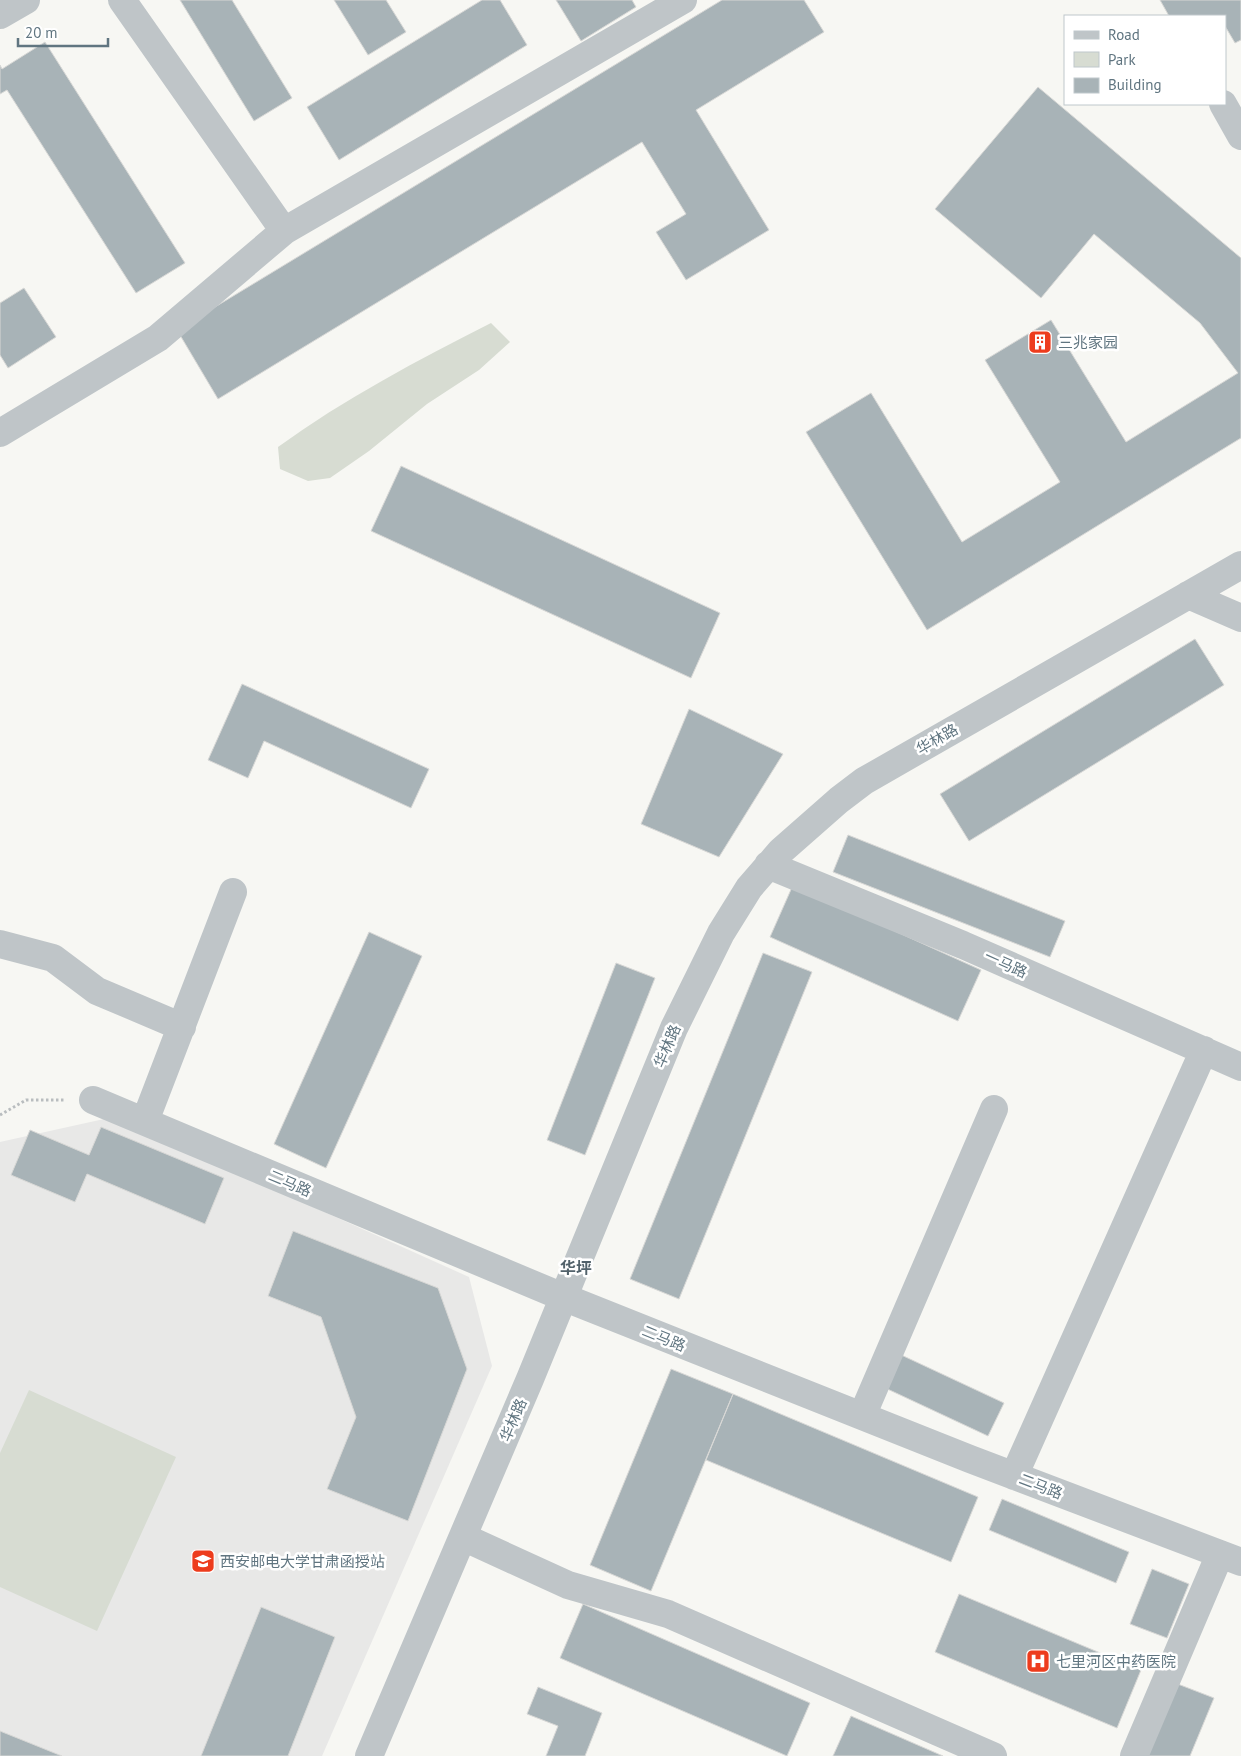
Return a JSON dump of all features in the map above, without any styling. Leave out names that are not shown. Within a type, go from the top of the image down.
[{"type":"street","points":[[0,15],[26,0]]},
{"type":"street","points":[[122,0],[284,231]]},
{"type":"street","points":[[0,433],[158,338],[284,231],[684,0]]},
{"type":"street","points":[[1224,105],[1241,136]]},
{"type":"street","name":"华林路","points":[[369,1756],[463,1537],[674,1028],[721,933],[749,888],[781,851],[832,806],[864,782],[1241,565]]},
{"type":"street","points":[[1188,595],[1241,618]]},
{"type":"street","name":"一马路","points":[[768,865],[963,945],[1241,1067]]},
{"type":"street","points":[[145,1121],[234,892]]},
{"type":"street","points":[[0,944],[53,958],[97,991],[182,1026]]},
{"type":"street","points":[[1014,1476],[1204,1050]]},
{"type":"street","name":"二马路","points":[[93,1100],[563,1297],[1014,1476],[1230,1558]]},
{"type":"street","points":[[862,1416],[994,1109]]},
{"type":"street","points":[[463,1537],[568,1585],[668,1614],[993,1756]]},
{"type":"street","points":[[1134,1756],[1230,1558]]},
{"type":"path","points":[[0,1114],[26,1100],[93,1100]]},
{"type":"shaded area","name":"西安邮电大学甘肃函授站","points":[[113,1117],[469,1277],[492,1366],[322,1756],[0,1756],[0,1142]]},
{"type":"green space","points":[[491,323],[510,342],[479,370],[427,404],[369,451],[330,478],[308,481],[280,469],[278,447],[303,429],[382,381]]},
{"type":"green space","points":[[29,1390],[176,1457],[97,1631],[0,1587],[0,1453]]},
{"type":"building","points":[[180,0],[232,0],[292,98],[254,121]]},
{"type":"building","points":[[334,0],[386,0],[406,32],[368,55]]},
{"type":"building","points":[[482,0],[500,0],[527,45],[339,160],[307,107]]},
{"type":"building","points":[[556,0],[632,0],[636,7],[581,41]]},
{"type":"building","points":[[722,0],[804,0],[824,32],[696,110],[769,230],[686,280],[656,232],[686,214],[642,142],[218,399],[177,330]]},
{"type":"building","points":[[1160,0],[1241,0],[1241,40],[1235,43],[1226,28],[1226,15],[1168,15]]},
{"type":"building","points":[[45,42],[185,263],[136,293],[7,90],[0,94],[0,65],[2,69]]},
{"type":"building","name":"三兆家园","points":[[1038,87],[1241,258],[1241,438],[927,630],[806,432],[871,393],[962,542],[1060,482],[985,360],[1051,320],[1126,442],[1238,373],[1200,323],[1094,234],[1041,298],[935,209]]},
{"type":"building","points":[[24,288],[56,337],[8,368],[0,355],[0,303]]},
{"type":"building","points":[[401,466],[720,613],[691,678],[371,531]]},
{"type":"building","points":[[1195,639],[1224,685],[969,841],[940,794]]},
{"type":"building","points":[[242,684],[429,769],[411,808],[264,741],[248,778],[208,760]]},
{"type":"building","points":[[689,709],[783,754],[719,857],[641,824]]},
{"type":"building","points":[[848,835],[1065,921],[1050,957],[833,872]]},
{"type":"building","points":[[793,885],[981,970],[958,1021],[770,937]]},
{"type":"building","points":[[369,932],[422,956],[326,1168],[274,1144]]},
{"type":"building","points":[[763,953],[812,972],[679,1299],[630,1279]]},
{"type":"building","points":[[616,963],[655,978],[585,1155],[547,1140]]},
{"type":"building","points":[[101,1127],[224,1178],[205,1224],[87,1174],[75,1202],[11,1175],[30,1130],[89,1155]]},
{"type":"building","points":[[293,1231],[438,1288],[467,1369],[408,1521],[327,1489],[356,1417],[321,1317],[268,1296]]},
{"type":"building","points":[[897,1353],[1004,1403],[988,1436],[881,1386]]},
{"type":"building","points":[[671,1369],[733,1394],[651,1591],[590,1565]]},
{"type":"building","points":[[733,1394],[978,1497],[951,1562],[706,1460]]},
{"type":"building","points":[[1002,1499],[1129,1552],[1116,1583],[989,1530]]},
{"type":"building","points":[[1152,1569],[1189,1584],[1167,1638],[1130,1624]]},
{"type":"building","name":"七里河区中药医院","points":[[959,1594],[1141,1670],[1117,1728],[935,1652]]},
{"type":"building","points":[[583,1604],[810,1703],[787,1756],[560,1658]]},
{"type":"building","points":[[261,1607],[335,1637],[288,1756],[201,1756]]},
{"type":"building","points":[[1170,1681],[1214,1698],[1190,1756],[1140,1756]]},
{"type":"building","points":[[538,1687],[602,1713],[585,1756],[546,1756],[558,1726],[527,1714]]},
{"type":"building","points":[[851,1716],[943,1756],[833,1756]]},
{"type":"building","points":[[0,1731],[62,1756],[0,1756]]},
{"type":"place","name":"三兆家园","points":[[1040,342]]},
{"type":"place","name":"西安邮电大学甘肃函授站","points":[[203,1561]]},
{"type":"place","name":"七里河区中药医院","points":[[1038,1661]]},
{"type":"district","name":"华坪","points":[[576,1268]]}]
